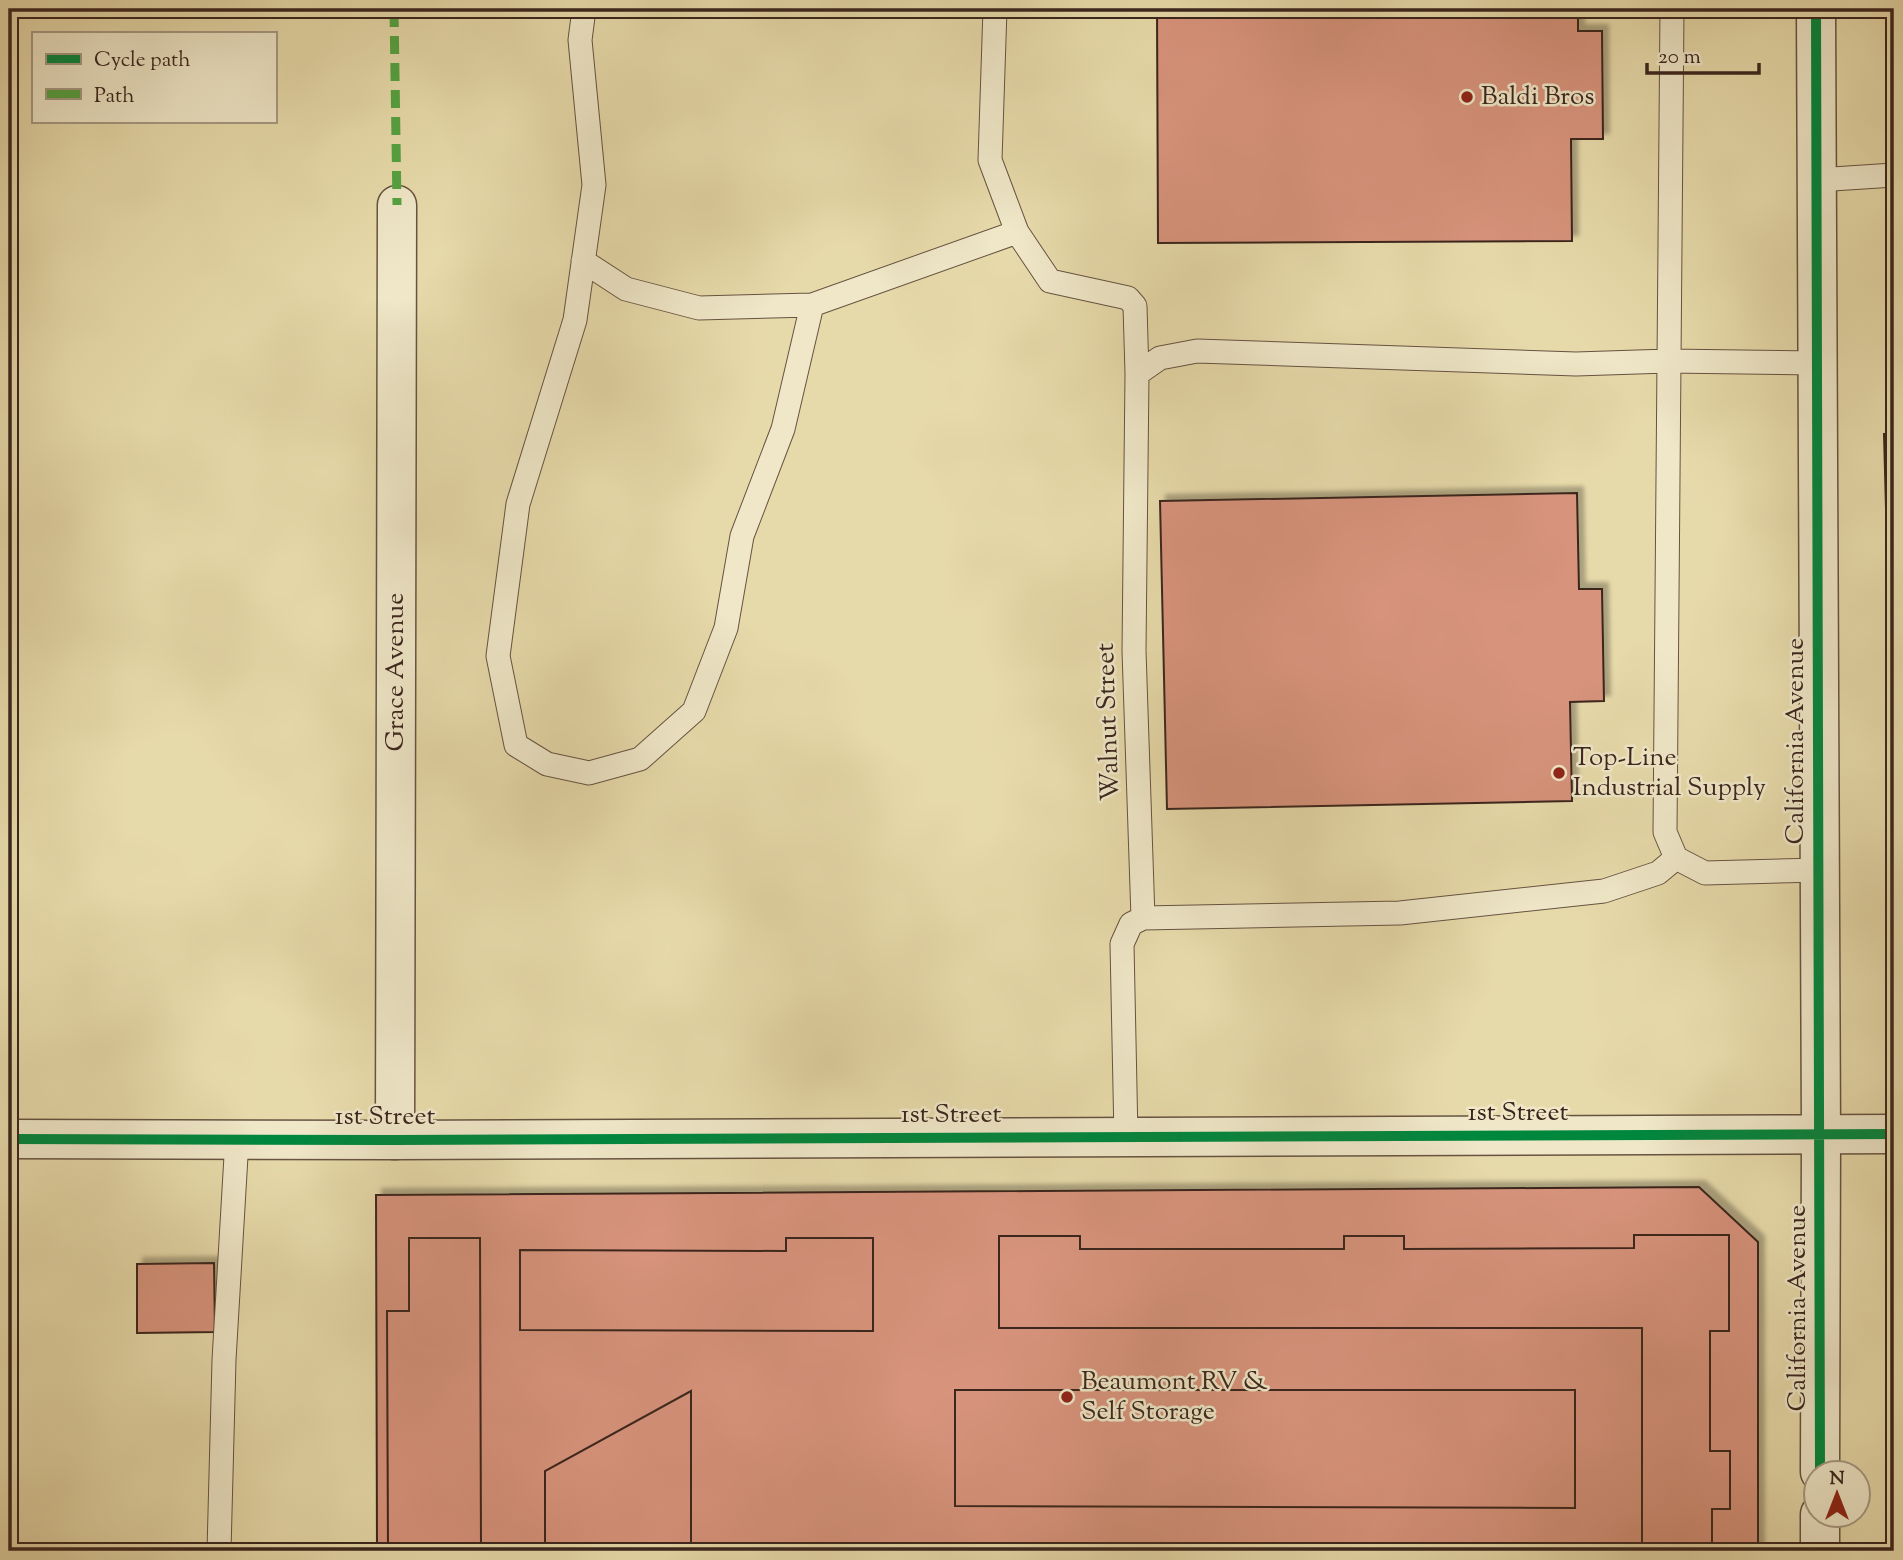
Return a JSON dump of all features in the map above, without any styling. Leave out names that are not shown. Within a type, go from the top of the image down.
[{"type":"street","name":"California Avenue","points":[[1816,9],[1820,1458]]},
{"type":"street","name":"Grace Avenue","points":[[395,1140],[397,205]]},
{"type":"street","name":"1st Street","points":[[9,1139],[1894,1134]]},
{"type":"street","points":[[1820,1528],[1820,1551]]},
{"type":"lane","points":[[584,9],[580,40],[594,185],[575,320],[518,504],[498,656],[516,745],[547,765],[589,773],[640,759],[694,711],[726,628],[743,536],[783,429],[812,305]]},
{"type":"lane","points":[[583,261],[626,289],[699,308],[812,305],[1017,232],[990,160],[995,9]]},
{"type":"lane","points":[[1672,9],[1665,832],[1676,858],[1705,873],[1819,870]]},
{"type":"lane","points":[[1817,180],[1894,175]]},
{"type":"lane","name":"Walnut Street","points":[[1017,232],[1050,281],[1128,298],[1135,306],[1137,374],[1134,651],[1143,918]]},
{"type":"lane","points":[[1137,374],[1160,358],[1197,351],[1576,364],[1668,361],[1818,363]]},
{"type":"lane","points":[[1126,1137],[1122,944],[1131,924],[1143,918],[1399,913],[1604,891],[1658,873],[1676,858]]},
{"type":"lane","points":[[219,1551],[225,1360],[237,1139]]},
{"type":"building","points":[[1157,9],[1578,9],[1578,31],[1602,31],[1603,139],[1571,139],[1572,241],[1158,243]]},
{"type":"building","points":[[1884,434],[1894,434],[1894,806]]},
{"type":"building","points":[[1577,493],[1579,589],[1602,589],[1604,701],[1570,702],[1572,801],[1167,809],[1160,501]]},
{"type":"building","name":"Beaumont RV & Self Storage","points":[[1699,1187],[1758,1242],[1758,1551],[377,1551],[376,1195]]},
{"type":"building","points":[[1634,1235],[1729,1235],[1729,1331],[1710,1331],[1710,1451],[1730,1451],[1730,1509],[1712,1509],[1712,1551],[1642,1551],[1642,1328],[999,1328],[999,1236],[1080,1236],[1080,1249],[1344,1249],[1344,1236],[1404,1236],[1404,1249],[1634,1248]]},
{"type":"building","points":[[409,1238],[480,1238],[481,1551],[388,1551],[387,1311],[409,1311]]},
{"type":"building","points":[[786,1238],[873,1238],[873,1331],[520,1330],[520,1250],[786,1251]]},
{"type":"building","points":[[214,1263],[215,1332],[137,1333],[137,1264]]},
{"type":"building","points":[[955,1390],[1575,1390],[1575,1508],[955,1506]]},
{"type":"building","points":[[691,1391],[691,1551],[545,1551],[545,1471]]},
{"type":"marked path","points":[[394,9],[397,205]]},
{"type":"cycle path","points":[[1816,9],[1820,1458]]},
{"type":"cycle path","points":[[9,1139],[1894,1134]]},
{"type":"place","name":"Baldi Bros","points":[[1467,97]]},
{"type":"place","name":"Top-Line Industrial Supply","points":[[1559,773]]},
{"type":"place","name":"Beaumont RV & Self Storage","points":[[1067,1397]]}]
